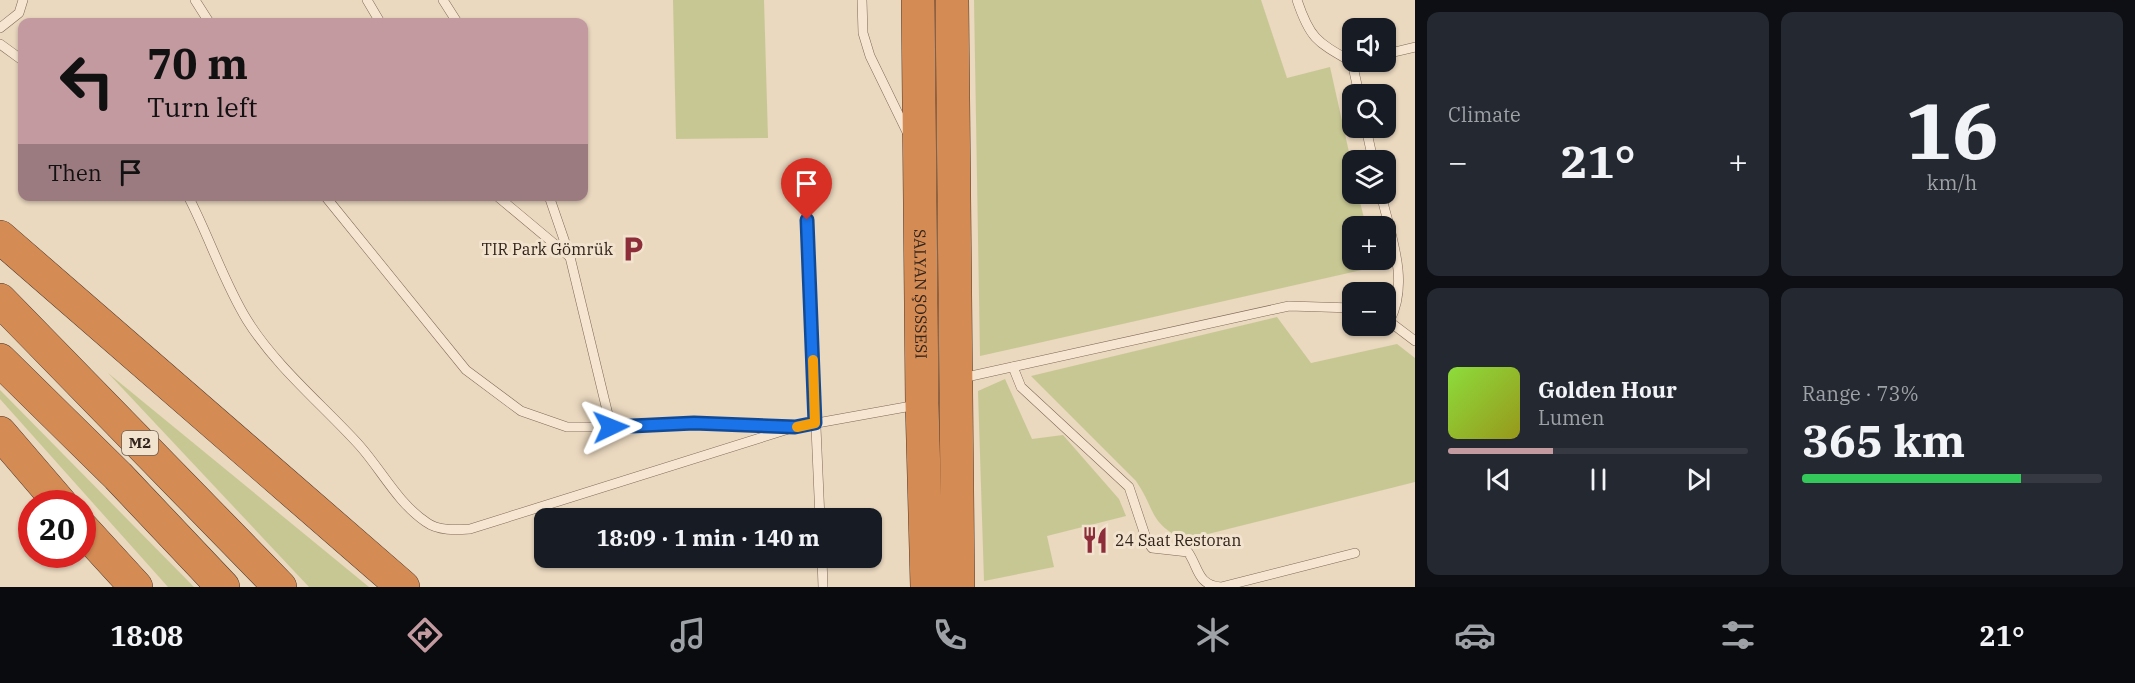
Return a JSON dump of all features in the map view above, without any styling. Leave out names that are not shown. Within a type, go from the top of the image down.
[{"type":"highway","name":"SALYAN ŞOSSESI","points":[[918,0],[922,404],[927,587]]},
{"type":"highway","name":"SALYAN ŞOSSESI","points":[[952,0],[954,380],[958,587]]},
{"type":"highway","points":[[0,237],[403,587]]},
{"type":"highway","name":"M2","points":[[0,300],[280,587]]},
{"type":"highway","name":"M2","points":[[0,360],[118,476],[222,587]]},
{"type":"highway","points":[[0,433],[49,490]]},
{"type":"highway","points":[[96,543],[136,587]]},
{"type":"lane","points":[[0,28],[19,13],[23,0]]},
{"type":"lane","points":[[195,0],[206,18]]},
{"type":"lane","points":[[367,0],[378,18]]},
{"type":"lane","points":[[443,0],[454,18]]},
{"type":"lane","points":[[862,0],[862,33],[870,56],[920,158]]},
{"type":"lane","points":[[1297,0],[1307,29],[1318,43],[1342,56]]},
{"type":"lane","points":[[0,44],[18,57]]},
{"type":"lane","points":[[1396,52],[1415,47]]},
{"type":"lane","points":[[190,201],[246,319],[261,341],[314,400],[360,446],[408,507],[427,524],[450,530],[470,529],[795,427],[922,404]]},
{"type":"lane","points":[[329,201],[466,370],[521,411],[567,428],[694,423],[795,427]]},
{"type":"lane","points":[[503,201],[570,257]]},
{"type":"lane","points":[[551,201],[570,257],[611,427]]},
{"type":"lane","points":[[1383,204],[1400,280],[1396,307]]},
{"type":"lane","points":[[807,220],[819,508]]},
{"type":"lane","points":[[954,380],[1289,306],[1342,308]]},
{"type":"lane","points":[[1396,326],[1415,341]]},
{"type":"lane","points":[[1013,367],[1021,387],[1129,488],[1147,541],[1152,548],[1188,552],[1197,573],[1210,586],[1221,587],[1355,553]]},
{"type":"lane","points":[[822,568],[823,587]]},
{"type":"green space","points":[[673,0],[764,0],[768,138],[676,139]]},
{"type":"green space","points":[[974,0],[1261,0],[1287,78],[1330,67],[1342,121],[1342,138],[1346,138],[1349,150],[1342,150],[1342,204],[1360,204],[1364,216],[1342,216],[1342,270],[1362,270],[980,356]]},
{"type":"green space","points":[[1277,317],[1311,363],[1397,344],[1415,358],[1415,482],[1184,540],[1158,521],[1136,481],[1031,376]]},
{"type":"green space","points":[[108,373],[369,587],[309,587]]},
{"type":"green space","points":[[1005,379],[1032,439],[1063,435],[1119,499],[1126,516],[1047,536],[1054,567],[984,581],[978,391]]},
{"type":"green space","points":[[0,390],[194,587],[168,587],[96,506],[96,490],[81,490],[0,399]]},
{"type":"slow traffic","points":[[797,427],[815,423],[813,360]]},
{"type":"place","name":"TIR Park Gömrük","points":[[633,249]]},
{"type":"place","name":"24 Saat Restoran","points":[[1095,540]]},
{"type":"route","points":[[611,427],[694,423],[795,427],[815,423],[807,220]]}]
